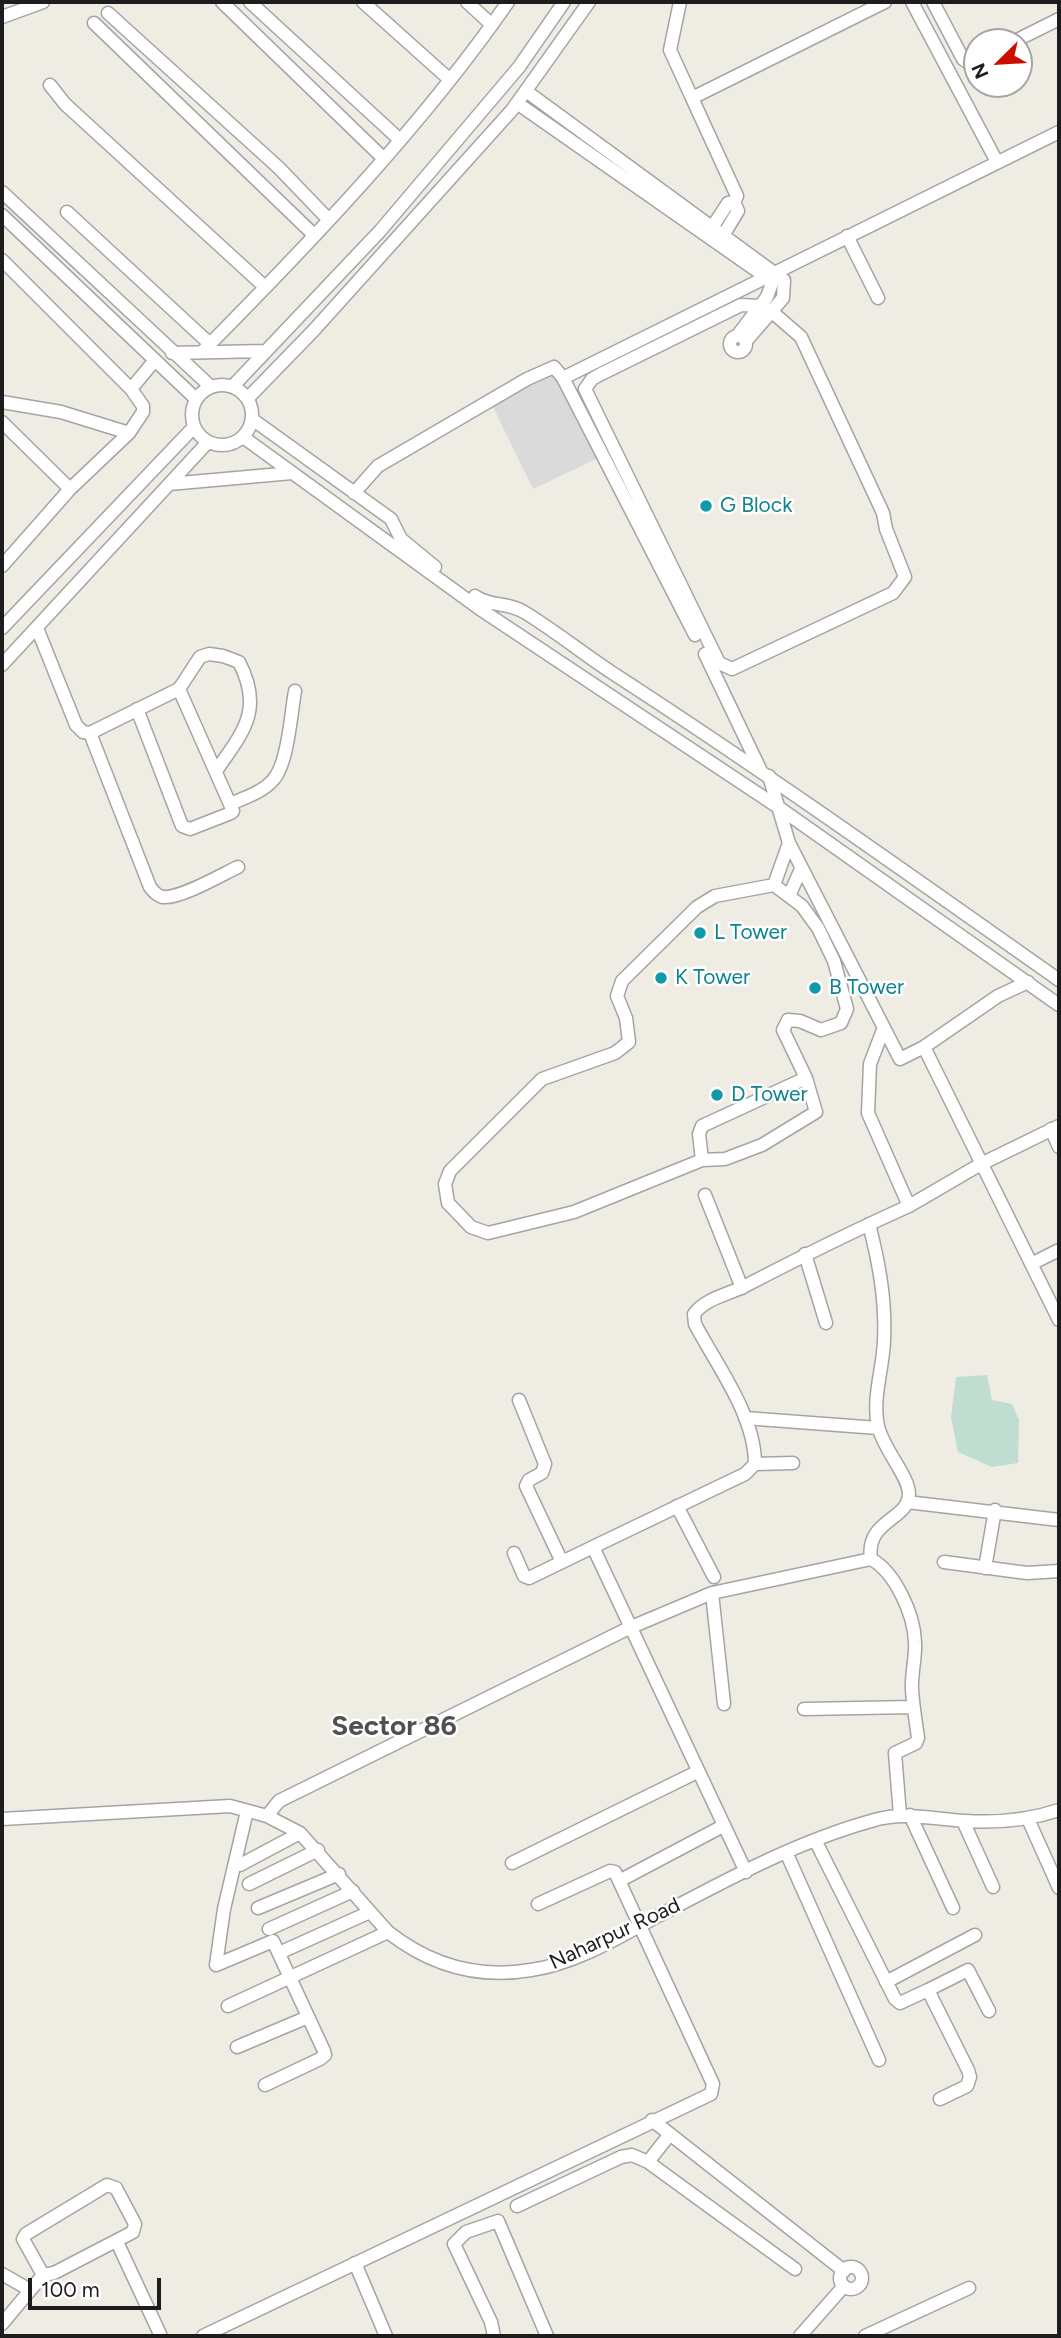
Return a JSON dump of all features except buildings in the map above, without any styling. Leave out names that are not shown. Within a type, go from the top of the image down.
[{"type":"street","points":[[2,18],[43,2]]},
{"type":"street","points":[[222,2],[382,158]]},
{"type":"street","points":[[250,2],[398,139]]},
{"type":"street","points":[[363,2],[449,79]]},
{"type":"street","points":[[467,2],[492,25]]},
{"type":"street","points":[[206,348],[382,158],[449,79],[508,2]]},
{"type":"street","points":[[233,386],[380,230],[455,143],[519,67],[564,2]]},
{"type":"street","points":[[248,398],[314,330],[517,103],[589,2]]},
{"type":"street","points":[[680,2],[670,50],[737,196],[734,202]]},
{"type":"street","points":[[692,98],[885,2]]},
{"type":"street","points":[[912,2],[997,162]]},
{"type":"street","points":[[933,2],[963,59]]},
{"type":"street","points":[[108,13],[279,168],[328,219]]},
{"type":"street","points":[[1033,32],[1059,19]]},
{"type":"street","points":[[94,23],[313,234]]},
{"type":"street","points":[[50,85],[65,104],[265,287]]},
{"type":"street","points":[[526,91],[724,234],[771,274]]},
{"type":"street","points":[[517,103],[771,274],[784,280],[783,298],[765,309],[741,338]]},
{"type":"street","points":[[563,378],[1059,132]]},
{"type":"street","points":[[284,205],[299,190]]},
{"type":"street","points":[[2,192],[191,370],[210,386],[233,386],[248,398],[253,419],[391,519],[401,539],[476,597],[486,604],[504,604],[523,611],[568,644],[765,772],[1059,980]]},
{"type":"street","points":[[713,226],[728,203],[734,202]]},
{"type":"street","points":[[724,234],[738,211],[734,202]]},
{"type":"street","points":[[67,212],[206,348]]},
{"type":"street","points":[[2,215],[196,399]]},
{"type":"street","points":[[847,236],[878,298]]},
{"type":"street","points":[[2,260],[131,389],[143,406],[143,412],[129,433],[4,557]]},
{"type":"street","points":[[741,305],[765,309],[801,337],[883,513],[886,529],[905,577],[893,593],[732,669],[719,663],[585,390],[592,379],[601,374],[741,305]]},
{"type":"street","points":[[172,353],[206,348],[265,351]]},
{"type":"street","points":[[131,389],[155,360]]},
{"type":"street","points":[[354,493],[378,466],[527,379],[554,367],[563,378],[765,772],[789,844],[900,1059],[924,1047],[982,1006],[1028,982]]},
{"type":"street","points":[[179,383],[191,370]]},
{"type":"street","points":[[210,386],[196,399],[192,408],[194,427],[208,442],[226,445],[243,437],[253,419]]},
{"type":"street","points":[[2,402],[61,412],[129,433]]},
{"type":"street","points":[[2,422],[70,489]]},
{"type":"street","points":[[2,628],[194,427]]},
{"type":"street","points":[[243,437],[480,609],[778,807],[1028,982],[1054,994],[1059,1005]]},
{"type":"street","points":[[2,665],[7,650],[37,628],[208,442]]},
{"type":"street","points":[[169,485],[292,473]]},
{"type":"street","points":[[37,628],[76,725],[83,732],[90,733],[179,689],[194,663],[209,654],[233,658],[240,662],[246,675],[251,708],[248,725],[216,771]]},
{"type":"street","points":[[137,709],[182,827],[190,829],[231,813],[233,811],[179,689]]},
{"type":"street","points":[[230,804],[275,778],[282,762],[295,691]]},
{"type":"street","points":[[90,733],[155,894],[163,897],[176,895],[238,867]]},
{"type":"street","points":[[774,886],[789,844]]},
{"type":"street","points":[[789,896],[801,869]]},
{"type":"street","points":[[774,886],[802,906],[818,928],[834,961],[847,1009],[841,1024],[821,1030],[800,1021],[788,1020],[783,1030],[806,1078],[816,1112],[762,1145],[725,1159],[702,1160],[574,1212],[488,1233],[471,1227],[448,1203],[445,1184],[450,1171],[542,1079],[615,1053],[629,1042],[626,1018],[617,996],[622,981],[697,907],[715,896],[774,886]]},
{"type":"street","points":[[883,1030],[870,1064],[867,1113],[909,1206]]},
{"type":"street","points":[[924,1047],[1031,1264],[1055,1303],[1059,1320]]},
{"type":"street","points":[[702,1160],[699,1134],[702,1126],[806,1078]]},
{"type":"street","points":[[755,1464],[755,1449],[745,1418],[695,1324],[694,1314],[701,1305],[743,1288],[805,1254],[909,1206],[981,1164],[1055,1127],[1059,1147]]},
{"type":"street","points":[[705,1195],[743,1288]]},
{"type":"street","points":[[869,1224],[881,1275],[885,1319],[878,1392],[878,1428],[885,1447],[908,1485],[908,1502]]},
{"type":"street","points":[[1031,1264],[1059,1250]]},
{"type":"street","points":[[805,1254],[825,1323]]},
{"type":"street","points":[[519,1400],[545,1464],[542,1473],[529,1480],[526,1486],[562,1562]]},
{"type":"street","points":[[745,1418],[878,1428]]},
{"type":"street","points":[[514,1553],[524,1576],[529,1578],[745,1474],[755,1464],[793,1463]]},
{"type":"street","points":[[871,1559],[869,1549],[876,1531],[908,1502],[995,1510],[1059,1520]]},
{"type":"street","points":[[677,1506],[714,1577]]},
{"type":"street","points":[[985,1568],[995,1510]]},
{"type":"street","points":[[593,1547],[746,1871]]},
{"type":"street","points":[[267,1816],[279,1801],[629,1628],[712,1593],[871,1559],[881,1564],[890,1576],[913,1628],[913,1707],[918,1741],[898,1750],[894,1757],[905,1815],[953,1908]]},
{"type":"street","points":[[944,1562],[1027,1573],[1059,1571]]},
{"type":"street","points":[[712,1593],[724,1704]]},
{"type":"street","points":[[804,1709],[913,1707]]},
{"type":"street","points":[[512,1863],[697,1772]]},
{"type":"street","name":"Naharpur Road","points":[[2,1819],[230,1806],[267,1816],[300,1833],[318,1850],[388,1932],[405,1945],[443,1965],[492,1973],[532,1970],[555,1964],[640,1926],[786,1852],[873,1820],[905,1815],[963,1821],[1028,1819],[1059,1810]]},
{"type":"street","points":[[247,1811],[224,1909],[216,1965],[273,1941],[325,2055],[265,2085]]},
{"type":"street","points":[[1028,1819],[1059,1888]]},
{"type":"street","points":[[963,1821],[993,1887]]},
{"type":"street","points":[[619,1881],[723,1826]]},
{"type":"street","points":[[240,1865],[300,1833]]},
{"type":"street","points":[[815,1840],[886,1982],[900,2003],[968,1970],[989,2011]]},
{"type":"street","points":[[249,1884],[318,1850]]},
{"type":"street","points":[[786,1852],[879,2060]]},
{"type":"street","points":[[203,2336],[707,2096],[713,2090],[713,2084],[619,1881],[610,1871],[538,1904]]},
{"type":"street","points":[[258,1908],[339,1874]]},
{"type":"street","points":[[268,1929],[353,1891]]},
{"type":"street","points":[[279,1953],[370,1912]]},
{"type":"street","points":[[228,2006],[388,1932]]},
{"type":"street","points":[[886,1982],[975,1935]]},
{"type":"street","points":[[928,1990],[970,2077],[967,2086],[940,2099]]},
{"type":"street","points":[[237,2047],[308,2017]]},
{"type":"street","points":[[652,2120],[844,2271]]},
{"type":"street","points":[[648,2162],[670,2134]]},
{"type":"street","points":[[517,2206],[621,2157],[632,2155],[648,2162],[795,2269]]},
{"type":"street","points":[[2,2324],[43,2275],[54,2273],[133,2232],[135,2224],[116,2188],[107,2185],[26,2234],[23,2239],[24,2246],[43,2275]]},
{"type":"street","points":[[494,2336],[491,2322],[454,2244],[466,2232],[498,2221],[547,2336]]},
{"type":"street","points":[[117,2242],[160,2334]]},
{"type":"street","points":[[355,2263],[386,2336]]},
{"type":"street","points":[[853,2267],[862,2277],[854,2288],[844,2286],[841,2276],[844,2271],[853,2267]]},
{"type":"street","points":[[2,2274],[30,2290]]},
{"type":"street","points":[[800,2336],[844,2286]]},
{"type":"street","points":[[865,2336],[969,2288]]},
{"type":"shaded area","points":[[554,373],[598,458],[533,489],[492,405]]},
{"type":"green space","points":[[987,1375],[992,1400],[1012,1404],[1019,1420],[1018,1463],[992,1467],[958,1452],[951,1417],[956,1377]]},
{"type":"place","name":"G Block","points":[[706,506]]},
{"type":"place","name":"L Tower","points":[[700,933]]},
{"type":"place","name":"K Tower","points":[[661,978]]},
{"type":"place","name":"B Tower","points":[[815,988]]},
{"type":"place","name":"D Tower","points":[[717,1095]]},
{"type":"district","name":"Sector 86","points":[[394,1727]]}]
